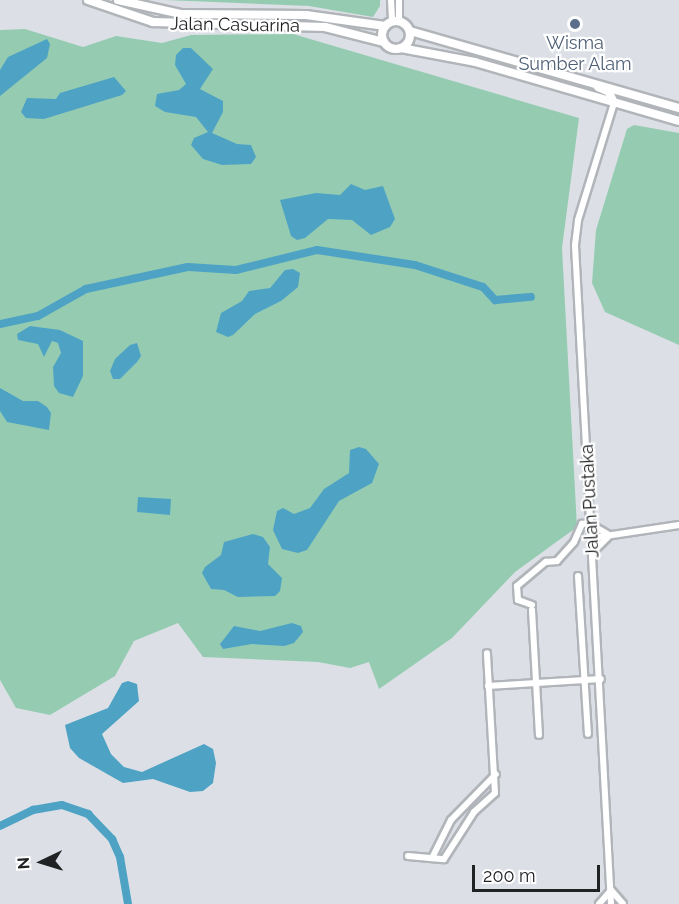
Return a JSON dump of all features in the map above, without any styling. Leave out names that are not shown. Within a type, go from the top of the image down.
[{"type":"main road","name":"Jalan Casuarina","points":[[88,0],[153,22],[325,27],[384,42],[393,48],[475,62],[679,121]]},
{"type":"main road","name":"Jalan Casuarina","points":[[118,0],[181,14],[306,15],[392,23]]},
{"type":"main road","points":[[384,42],[392,23],[410,31],[679,108]]},
{"type":"main road","points":[[401,48],[408,42],[410,31]]},
{"type":"main road","points":[[563,74],[604,89],[614,103]]},
{"type":"street","points":[[391,0],[392,23]]},
{"type":"street","points":[[392,23],[399,0]]},
{"type":"street","name":"Jalan Pustaka","points":[[611,904],[601,679],[575,245],[578,220],[614,103]]},
{"type":"street","points":[[539,735],[532,608],[518,600],[517,586],[546,562],[558,561],[574,542],[582,524],[592,524],[611,536]]},
{"type":"street","points":[[592,538],[679,525]]},
{"type":"street","points":[[593,552],[611,536]]},
{"type":"street","points":[[578,576],[588,734]]},
{"type":"street","points":[[408,856],[444,859],[474,812],[495,794],[496,774],[487,653]]},
{"type":"street","points":[[488,686],[601,679]]},
{"type":"street","points":[[432,858],[451,820],[496,774]]},
{"type":"street","points":[[599,904],[610,890],[623,904]]},
{"type":"green space","points":[[165,0],[380,0],[380,6],[373,17],[309,6]]},
{"type":"green space","points":[[25,29],[83,47],[116,36],[162,43],[191,35],[293,34],[579,118],[562,248],[577,527],[515,572],[452,638],[379,689],[369,662],[350,668],[318,662],[203,657],[178,623],[134,641],[115,676],[50,715],[16,708],[0,680],[0,30]]},
{"type":"green space","points":[[634,125],[679,133],[679,345],[605,312],[592,283],[596,230],[627,129]]},
{"type":"water","points":[[47,39],[50,44],[47,58],[0,96],[0,70],[8,57]]},
{"type":"water","points":[[183,48],[191,48],[213,69],[200,89],[223,101],[223,112],[212,133],[237,144],[251,145],[256,157],[251,164],[222,165],[203,159],[191,145],[194,138],[208,132],[196,117],[165,112],[155,106],[157,94],[179,90],[186,84],[175,65],[176,55]]},
{"type":"water","points":[[114,77],[126,91],[122,95],[44,119],[26,118],[21,112],[27,98],[56,99],[60,93]]},
{"type":"water","points":[[351,184],[365,190],[383,186],[395,219],[390,227],[371,235],[352,220],[328,219],[305,238],[297,240],[291,236],[280,200],[316,193],[340,195]]},
{"type":"water","points":[[293,269],[300,273],[298,287],[281,301],[255,314],[233,335],[228,337],[216,332],[221,313],[242,301],[249,291],[270,288],[285,270]]},
{"type":"water","points":[[30,326],[60,330],[83,341],[83,376],[73,397],[59,393],[54,386],[53,367],[61,353],[58,343],[52,341],[44,357],[38,344],[18,340],[17,334]]},
{"type":"water","points":[[137,343],[141,356],[137,362],[120,379],[113,379],[110,371],[115,359],[130,345]]},
{"type":"water","points":[[0,388],[23,401],[38,401],[47,407],[51,413],[49,430],[7,422],[0,411]]},
{"type":"water","points":[[359,447],[366,449],[379,464],[372,483],[339,501],[307,550],[298,553],[282,549],[273,530],[277,511],[283,508],[294,514],[310,508],[324,489],[349,473],[350,450]]},
{"type":"water","points":[[138,497],[171,499],[170,515],[137,512]]},
{"type":"water","points":[[253,534],[263,537],[270,547],[268,564],[282,578],[280,591],[275,596],[238,597],[224,590],[211,589],[202,573],[205,567],[221,555],[224,542]]},
{"type":"water","points":[[292,623],[301,626],[303,632],[294,643],[284,646],[252,644],[223,649],[220,644],[234,626],[260,631]]},
{"type":"water","points":[[128,681],[137,684],[139,701],[102,734],[111,754],[124,767],[142,772],[204,744],[213,749],[216,763],[213,783],[203,791],[190,792],[153,779],[123,783],[79,758],[70,748],[65,725],[108,708],[122,683]]},
{"type":"waterway","points":[[0,324],[38,316],[86,289],[188,267],[236,270],[317,250],[415,265],[483,287],[495,300],[531,297]]},
{"type":"waterway","points":[[0,826],[33,810],[62,805],[88,814],[112,839],[120,857],[128,904]]},
{"type":"place","name":"Wisma Sumber Alam","points":[[575,24]]}]
